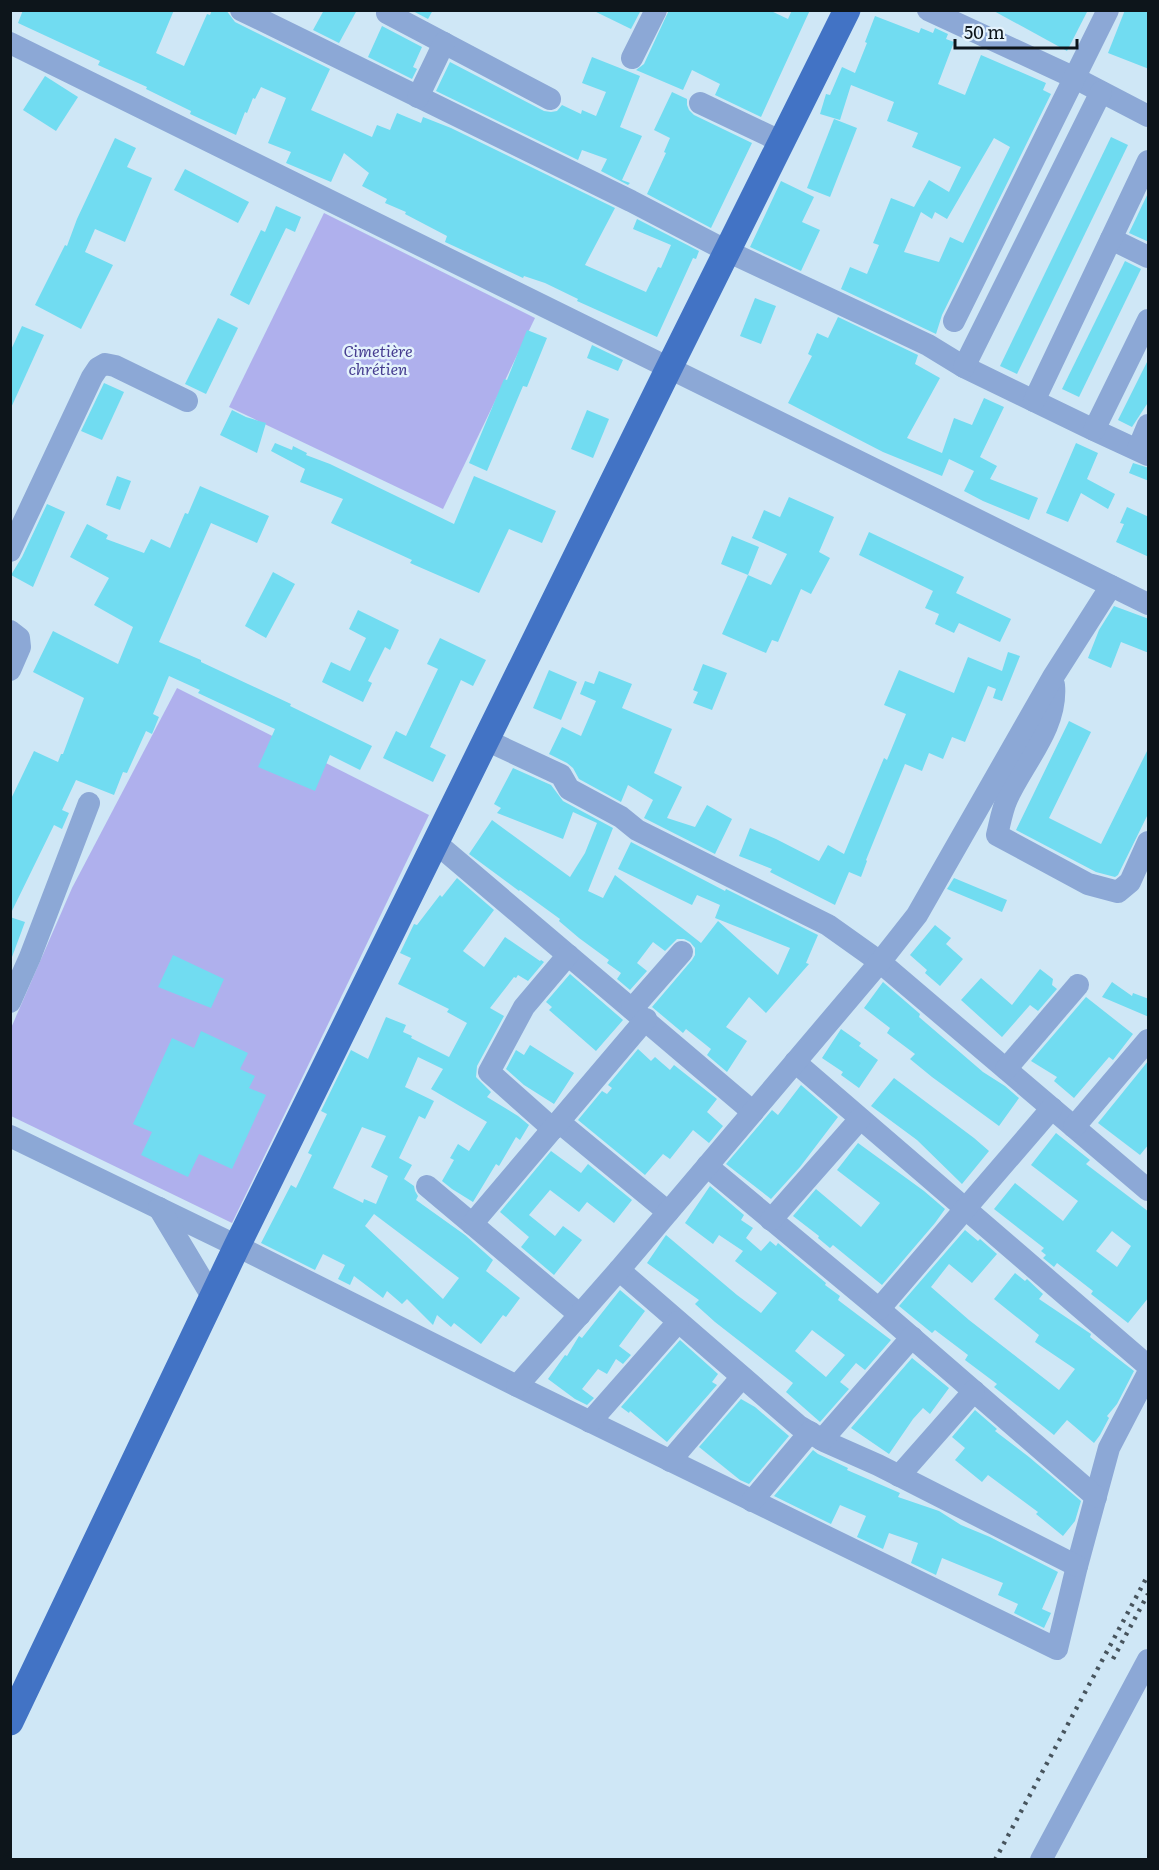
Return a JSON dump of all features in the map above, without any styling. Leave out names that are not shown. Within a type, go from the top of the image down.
[{"type":"main road","points":[[10,1722],[237,1246],[847,10]]},
{"type":"street","points":[[241,10],[631,201],[727,251],[910,336],[964,367],[1143,452],[1149,426]]},
{"type":"street","points":[[632,58],[656,10]]},
{"type":"street","points":[[928,10],[958,16],[1149,116]]},
{"type":"street","points":[[954,321],[1108,10]]},
{"type":"street","points":[[387,13],[550,99]]},
{"type":"street","points":[[10,43],[1111,586],[1146,596]]},
{"type":"street","points":[[418,97],[444,43]]},
{"type":"street","points":[[964,367],[1101,92]]},
{"type":"street","points":[[700,103],[782,142]]},
{"type":"street","points":[[1034,401],[1149,161]]},
{"type":"street","points":[[1111,239],[1149,257]]},
{"type":"street","points":[[1094,430],[1149,320]]},
{"type":"street","points":[[10,550],[98,368],[105,364],[115,366],[188,401]]},
{"type":"street","points":[[518,1386],[753,1112],[917,915],[1053,677],[1111,586]]},
{"type":"street","points":[[10,631],[19,638],[20,647],[10,670]]},
{"type":"street","points":[[1053,677],[1055,697],[1047,726],[1006,800],[997,835],[1088,884],[1118,892],[1130,882],[1149,842]]},
{"type":"street","points":[[486,740],[561,775],[569,789],[621,817],[638,830],[828,925],[880,962],[1149,1190]]},
{"type":"street","points":[[10,1002],[30,957],[88,803]]},
{"type":"street","points":[[436,843],[753,1112]]},
{"type":"street","points":[[472,1224],[556,1125],[682,952]]},
{"type":"street","points":[[568,955],[524,1007],[489,1072],[668,1212]]},
{"type":"street","points":[[1006,1069],[1078,985]]},
{"type":"street","points":[[1074,1127],[1149,1040]]},
{"type":"street","points":[[795,1062],[1149,1366]]},
{"type":"street","points":[[879,1309],[1052,1108]]},
{"type":"street","points":[[771,1220],[861,1119]]},
{"type":"street","points":[[10,1136],[1057,1649],[1109,1448],[1149,1373]]},
{"type":"street","points":[[707,1166],[912,1337],[1096,1497]]},
{"type":"street","points":[[427,1186],[580,1315]]},
{"type":"street","points":[[159,1208],[213,1298]]},
{"type":"street","points":[[619,1270],[800,1426],[1077,1566]]},
{"type":"street","points":[[590,1422],[678,1322]]},
{"type":"street","points":[[753,1501],[912,1337]]},
{"type":"street","points":[[670,1461],[742,1377]]},
{"type":"street","points":[[899,1476],[974,1391]]},
{"type":"street","points":[[1041,1860],[1142,1688],[1149,1660]]},
{"type":"green space","name":"Cimetière chrétien","points":[[324,213],[535,318],[443,509],[229,407]]},
{"type":"green space","points":[[177,688],[429,815],[232,1223],[11,1116],[11,1028],[72,888]]},
{"type":"building","points":[[23,10],[174,10],[156,53],[184,66],[207,14],[210,15],[212,10],[226,10],[235,22],[330,69],[311,110],[372,137],[377,125],[390,130],[397,113],[421,123],[423,117],[451,128],[615,208],[585,265],[646,292],[658,267],[661,268],[671,245],[633,229],[637,219],[699,251],[696,259],[693,258],[657,337],[577,301],[578,299],[545,283],[524,276],[523,278],[445,242],[447,236],[405,214],[406,212],[385,203],[387,199],[362,186],[369,173],[344,153],[331,182],[286,163],[291,152],[268,143],[286,98],[261,87],[255,99],[253,98],[247,113],[245,112],[236,135],[190,114],[191,111],[146,89],[147,87],[98,65],[100,61],[18,23]]},
{"type":"building","points":[[324,10],[357,10],[339,43],[313,30]]},
{"type":"building","points":[[411,10],[433,10],[428,19]]},
{"type":"building","points":[[592,10],[641,10],[631,29]]},
{"type":"building","points":[[669,10],[769,10],[788,19],[792,10],[810,10],[761,117],[715,95],[720,84],[692,70],[683,90],[636,70],[644,64]]},
{"type":"building","points":[[992,10],[1088,10],[1067,51]]},
{"type":"building","points":[[1125,10],[1149,10],[1149,69],[1108,53]]},
{"type":"building","points":[[875,16],[919,33],[921,28],[933,33],[935,28],[948,34],[946,39],[954,42],[938,84],[965,95],[981,55],[1046,83],[1043,90],[1051,94],[942,315],[936,334],[841,289],[850,267],[867,274],[879,245],[873,243],[891,198],[914,207],[929,180],[949,192],[961,167],[912,147],[918,133],[887,121],[894,102],[851,85],[840,120],[820,114],[826,94],[830,95],[842,67],[855,73],[867,43],[865,42]],"holes":[[[994,138],[1010,147],[963,243],[950,237],[939,262],[904,252],[921,212],[932,219],[935,212],[947,219]]]},
{"type":"building","points":[[382,26],[422,47],[413,67],[417,69],[412,79],[368,57]]},
{"type":"building","points":[[592,57],[640,76],[620,127],[642,136],[622,180],[630,183],[628,185],[601,171],[607,159],[582,150],[578,160],[436,91],[450,62],[544,111],[557,111],[562,105],[581,114],[582,110],[596,116],[606,92],[582,83]]},
{"type":"building","points":[[45,76],[78,97],[56,131],[23,110]]},
{"type":"building","points":[[672,92],[687,99],[689,110],[694,115],[752,143],[711,228],[647,194],[666,153],[664,152],[670,138],[654,130]]},
{"type":"building","points":[[834,119],[857,128],[830,197],[807,188]]},
{"type":"building","points":[[1111,137],[1128,145],[1017,374],[1000,366]]},
{"type":"building","points":[[115,138],[136,148],[127,167],[152,178],[125,242],[95,229],[85,252],[113,265],[81,329],[35,305],[65,245],[67,246],[77,219]]},
{"type":"building","points":[[185,169],[249,202],[238,223],[174,190]]},
{"type":"building","points":[[781,181],[814,197],[802,222],[820,230],[801,271],[750,247]]},
{"type":"building","points":[[1149,191],[1149,242],[1129,233]]},
{"type":"building","points":[[276,206],[301,217],[295,232],[286,228],[249,305],[230,295],[261,230],[265,232]]},
{"type":"building","points":[[1125,261],[1141,269],[1079,397],[1062,389]]},
{"type":"building","points":[[755,298],[776,306],[761,344],[740,336]]},
{"type":"building","points":[[838,317],[918,355],[915,364],[940,378],[907,438],[942,453],[954,418],[972,425],[984,398],[1004,407],[980,457],[997,466],[990,479],[1038,498],[1029,520],[964,491],[974,471],[949,459],[942,476],[883,452],[788,403],[812,356],[808,354],[817,333],[828,338]]},
{"type":"building","points":[[218,318],[238,328],[206,394],[185,384]]},
{"type":"building","points":[[22,326],[44,335],[10,410],[10,352]]},
{"type":"building","points":[[527,330],[547,338],[527,387],[523,386],[487,471],[469,463]]},
{"type":"building","points":[[592,345],[623,360],[618,371],[587,358]]},
{"type":"building","points":[[1149,358],[1149,401],[1132,427],[1118,420]]},
{"type":"building","points":[[104,383],[124,392],[102,440],[81,431]]},
{"type":"building","points":[[232,410],[266,423],[257,453],[220,435]]},
{"type":"building","points":[[587,410],[609,419],[593,458],[571,449]]},
{"type":"building","points":[[275,443],[292,450],[293,446],[307,453],[306,455],[330,464],[454,524],[474,476],[556,511],[542,543],[509,529],[479,593],[410,563],[412,560],[331,523],[343,499],[300,482],[305,469],[271,451]]},
{"type":"building","points":[[1076,443],[1098,453],[1087,479],[1115,494],[1108,509],[1081,493],[1068,522],[1046,513]]},
{"type":"building","points":[[1133,463],[1149,468],[1149,481],[1129,473]]},
{"type":"building","points":[[117,476],[131,481],[120,510],[106,505]]},
{"type":"building","points":[[200,486],[269,516],[257,543],[211,523],[159,642],[201,660],[372,746],[360,770],[330,755],[315,791],[258,767],[275,729],[198,693],[200,690],[169,676],[153,714],[159,717],[152,734],[146,731],[127,773],[123,772],[114,795],[76,780],[62,810],[69,813],[62,829],[54,825],[10,915],[10,801],[34,751],[58,762],[84,698],[33,672],[53,631],[118,664],[133,627],[94,605],[109,578],[70,557],[87,524],[108,535],[106,539],[144,553],[151,539],[170,548]]},
{"type":"building","points":[[789,497],[834,517],[819,552],[830,558],[811,594],[801,589],[778,642],[772,640],[766,653],[722,634],[748,575],[771,585],[787,554],[752,538],[764,510],[780,517]]},
{"type":"building","points":[[47,504],[65,512],[33,587],[11,575]]},
{"type":"building","points":[[1127,507],[1149,517],[1149,557],[1116,542],[1124,524],[1120,523]]},
{"type":"building","points":[[869,532],[964,577],[956,593],[1011,619],[1000,642],[959,623],[954,633],[935,624],[939,614],[925,608],[933,591],[859,555]]},
{"type":"building","points":[[732,536],[759,547],[748,575],[721,564]]},
{"type":"building","points":[[273,572],[295,584],[266,638],[245,626]]},
{"type":"building","points":[[1114,606],[1149,619],[1149,653],[1121,642],[1111,668],[1088,658],[1099,630]]},
{"type":"building","points":[[358,610],[399,630],[390,650],[385,647],[368,681],[372,683],[363,702],[322,682],[331,662],[350,671],[366,638],[349,629]]},
{"type":"building","points":[[440,638],[486,660],[473,686],[461,680],[430,747],[446,755],[433,782],[383,758],[396,731],[406,736],[438,669],[427,664]]},
{"type":"building","points":[[1008,652],[1020,656],[1002,701],[993,698],[996,689],[988,686],[965,742],[952,737],[943,759],[929,753],[922,771],[905,764],[861,877],[849,872],[835,905],[770,872],[772,869],[739,856],[750,828],[819,861],[828,845],[844,854],[884,758],[887,760],[906,714],[884,705],[899,670],[954,693],[968,657],[1002,671]]},
{"type":"building","points":[[703,664],[727,673],[712,710],[693,703],[698,692],[693,690]]},
{"type":"building","points":[[549,670],[577,682],[561,720],[533,708]]},
{"type":"building","points":[[599,671],[632,684],[622,708],[672,729],[654,773],[682,787],[667,818],[695,827],[707,805],[732,819],[715,854],[644,818],[653,800],[628,785],[621,802],[579,779],[567,763],[549,754],[562,727],[581,736],[596,701],[580,694],[585,681],[594,684]]},
{"type":"building","points":[[1069,721],[1091,732],[1049,818],[1101,844],[1149,747],[1149,812],[1115,877],[1096,872],[1016,830]]},
{"type":"building","points":[[513,768],[551,785],[563,801],[613,828],[588,891],[603,898],[615,875],[701,943],[718,921],[778,975],[790,948],[715,918],[720,905],[697,895],[692,905],[618,869],[631,842],[725,891],[726,889],[818,935],[806,963],[809,964],[766,1013],[749,997],[726,1027],[747,1041],[727,1072],[707,1055],[711,1049],[686,1029],[683,1033],[652,1007],[695,955],[695,948],[690,942],[677,939],[665,951],[653,942],[637,963],[647,971],[630,990],[617,979],[621,973],[607,963],[609,960],[579,938],[559,921],[560,919],[469,854],[492,820],[570,877],[585,853],[597,823],[573,812],[563,839],[497,813],[501,808],[494,804]]},
{"type":"building","points":[[457,878],[494,910],[463,951],[484,967],[505,937],[544,962],[528,981],[518,975],[514,977],[490,1008],[504,1016],[477,1066],[476,1077],[491,1092],[487,1097],[529,1125],[520,1140],[516,1137],[499,1166],[496,1164],[473,1202],[442,1181],[454,1160],[450,1158],[458,1144],[469,1151],[487,1122],[431,1089],[443,1069],[418,1057],[405,1087],[434,1101],[425,1119],[419,1116],[399,1158],[412,1165],[404,1179],[414,1186],[418,1196],[416,1200],[465,1235],[493,1260],[486,1271],[520,1298],[506,1317],[503,1315],[481,1344],[454,1323],[451,1327],[437,1315],[433,1325],[407,1299],[402,1304],[387,1291],[383,1298],[354,1276],[350,1285],[338,1279],[345,1265],[323,1254],[315,1270],[261,1243],[291,1185],[296,1188],[312,1155],[308,1153],[327,1114],[321,1111],[351,1050],[368,1059],[386,1017],[406,1025],[403,1032],[412,1036],[411,1038],[449,1057],[467,1023],[447,1012],[449,1009],[398,984],[411,958],[400,953],[414,924],[417,925],[440,895],[442,897]],"holes":[[[362,1127],[386,1136],[371,1167],[388,1176],[376,1204],[364,1199],[363,1203],[333,1188]],[[374,1214],[459,1278],[443,1299],[365,1226]]]},
{"type":"building","points":[[954,878],[1007,900],[1002,912],[947,889]]},
{"type":"building","points":[[10,917],[25,922],[12,957],[10,957]]},
{"type":"building","points":[[935,925],[951,938],[946,944],[963,959],[940,986],[910,955]]},
{"type":"building","points":[[173,955],[224,979],[211,1008],[158,987]]},
{"type":"building","points":[[1040,969],[1053,979],[1052,985],[1057,989],[1038,1011],[1030,1005],[1002,1037],[961,1000],[981,978],[1012,1005]]},
{"type":"building","points":[[570,974],[623,1020],[596,1051],[549,1010],[552,1007],[546,1002]]},
{"type":"building","points":[[883,982],[920,1014],[919,1017],[983,1072],[1019,1098],[999,1126],[910,1059],[915,1054],[887,1033],[890,1028],[864,1008]]},
{"type":"building","points":[[1112,982],[1132,996],[1133,993],[1149,999],[1149,1017],[1102,997]]},
{"type":"building","points":[[1086,997],[1133,1034],[1113,1060],[1109,1057],[1074,1098],[1054,1081],[1057,1077],[1031,1061]]},
{"type":"building","points":[[841,1029],[861,1043],[859,1046],[878,1060],[859,1088],[841,1075],[843,1072],[822,1058]]},
{"type":"building","points":[[201,1031],[248,1053],[240,1069],[255,1076],[249,1088],[266,1095],[232,1169],[199,1154],[188,1177],[141,1155],[152,1132],[133,1124],[172,1038],[194,1048]]},
{"type":"building","points":[[530,1045],[574,1073],[554,1104],[524,1085],[506,1069],[516,1050],[524,1055]]},
{"type":"building","points":[[638,1049],[651,1061],[655,1057],[670,1070],[674,1065],[717,1099],[707,1112],[723,1126],[709,1143],[693,1130],[670,1159],[663,1154],[645,1175],[578,1120],[602,1091],[607,1094],[612,1088],[608,1085]]},
{"type":"building","points":[[1149,1060],[1149,1144],[1140,1155],[1098,1123]]},
{"type":"building","points":[[894,1078],[989,1151],[962,1184],[917,1140],[871,1106]]},
{"type":"building","points":[[801,1085],[838,1117],[800,1167],[771,1199],[726,1164],[772,1110],[778,1115]]},
{"type":"building","points":[[1056,1133],[1090,1160],[1086,1164],[1149,1212],[1149,1297],[1128,1323],[1091,1294],[1093,1291],[1057,1263],[1054,1267],[1043,1258],[1046,1255],[1041,1251],[1044,1248],[994,1209],[1015,1183],[1063,1221],[1078,1201],[1031,1165]],"holes":[[[1112,1231],[1131,1246],[1117,1267],[1096,1251]]]},
{"type":"building","points":[[858,1143],[945,1209],[882,1285],[833,1245],[830,1248],[818,1238],[819,1236],[793,1216],[816,1189],[861,1227],[880,1203],[837,1170]]},
{"type":"building","points":[[551,1151],[581,1173],[588,1164],[632,1200],[614,1223],[587,1202],[579,1212],[550,1190],[529,1215],[555,1236],[563,1226],[582,1240],[554,1275],[521,1247],[529,1237],[500,1212]]},
{"type":"building","points":[[710,1186],[744,1215],[741,1220],[753,1228],[746,1238],[761,1251],[770,1241],[776,1246],[778,1243],[840,1296],[838,1300],[891,1340],[865,1370],[856,1363],[840,1382],[849,1389],[820,1422],[786,1392],[793,1383],[715,1322],[695,1304],[699,1300],[647,1263],[666,1235],[761,1313],[777,1293],[735,1261],[743,1251],[719,1235],[713,1244],[685,1223]],"holes":[[[812,1330],[845,1355],[826,1377],[795,1351]]]},
{"type":"building","points":[[965,1230],[997,1254],[972,1283],[949,1264],[931,1287],[969,1320],[1059,1390],[1075,1369],[1035,1342],[1039,1335],[994,1299],[1015,1273],[1025,1281],[1027,1279],[1043,1294],[1039,1299],[1091,1334],[1090,1337],[1134,1371],[1094,1443],[1067,1420],[1054,1435],[994,1387],[997,1384],[965,1360],[968,1355],[935,1330],[932,1333],[899,1306]]},
{"type":"building","points":[[620,1290],[645,1311],[619,1346],[631,1355],[623,1364],[616,1359],[607,1374],[598,1369],[582,1389],[594,1398],[587,1405],[548,1379],[565,1355],[567,1356],[579,1336],[582,1338]]},
{"type":"building","points":[[680,1340],[718,1374],[712,1382],[717,1385],[667,1442],[630,1411],[629,1413],[621,1407]]},
{"type":"building","points":[[912,1358],[949,1388],[930,1414],[923,1408],[913,1419],[889,1454],[851,1428]]},
{"type":"building","points":[[741,1399],[755,1407],[789,1436],[749,1484],[740,1480],[699,1447]]},
{"type":"building","points":[[975,1410],[997,1429],[995,1431],[1081,1501],[1075,1521],[1063,1536],[1036,1514],[1038,1512],[988,1475],[982,1482],[955,1460],[965,1448],[952,1437]]},
{"type":"building","points":[[813,1450],[848,1468],[847,1470],[900,1493],[898,1497],[939,1511],[961,1525],[990,1537],[1058,1572],[1042,1609],[1051,1613],[1044,1628],[1014,1613],[1018,1604],[998,1595],[1003,1583],[942,1558],[936,1575],[911,1563],[918,1543],[889,1533],[883,1549],[857,1537],[866,1516],[840,1505],[831,1524],[774,1496]]},
{"type":"railway","points":[[995,1860],[1148,1575]]},
{"type":"railway","points":[[1113,1659],[1148,1594]]}]
